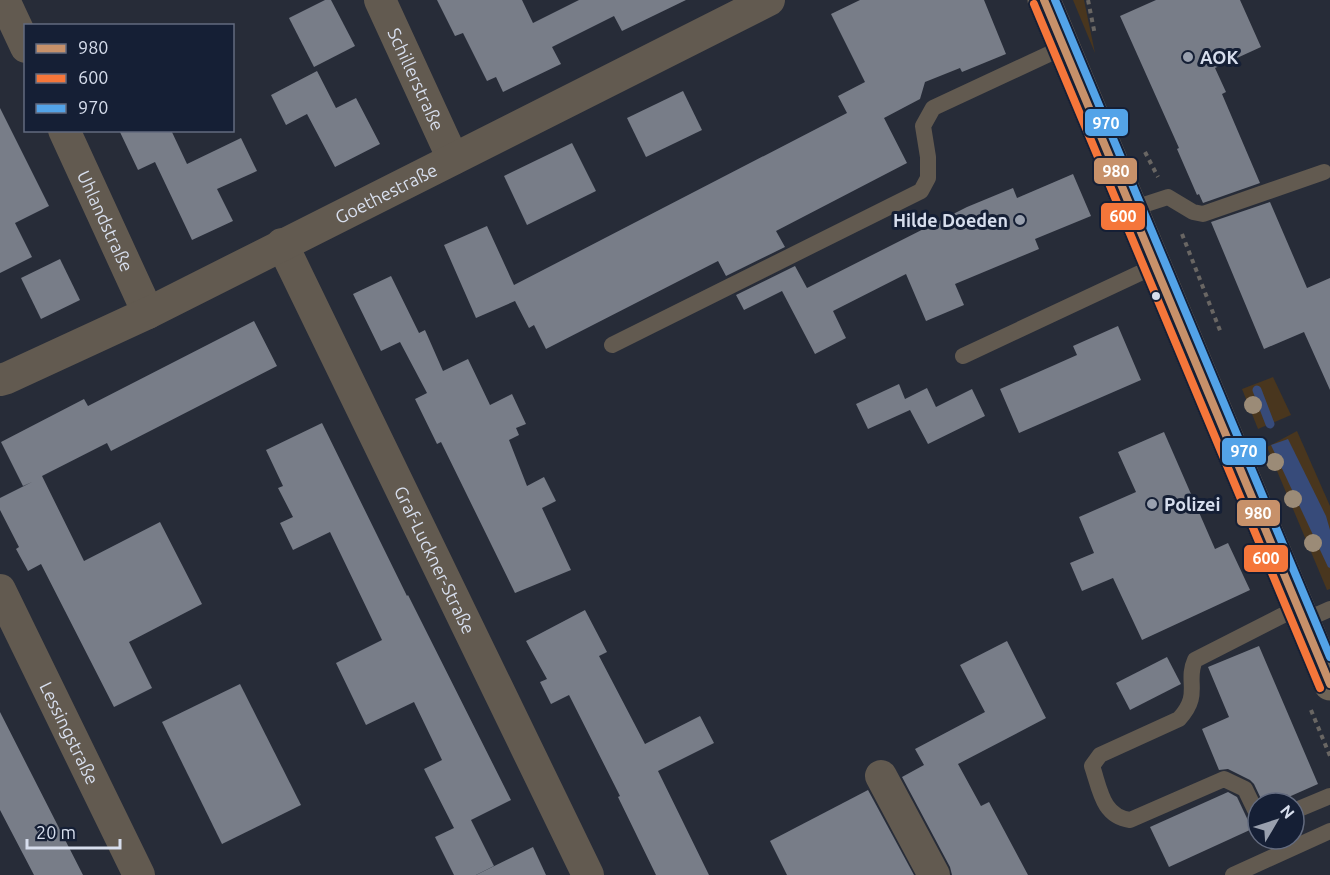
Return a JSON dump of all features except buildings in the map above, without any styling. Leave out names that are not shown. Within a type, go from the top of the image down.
[{"type":"street","points":[[4,0],[24,43]]},
{"type":"street","name":"Schillerstraße","points":[[380,0],[453,159]]},
{"type":"street","name":"Goethestraße","points":[[0,380],[148,313],[769,0]]},
{"type":"street","points":[[1044,0],[1155,266],[1310,612],[1330,684]]},
{"type":"street","name":"Uhlandstraße","points":[[65,132],[148,313]]},
{"type":"street","name":"Graf-Luckner-Straße","points":[[282,244],[588,875]]},
{"type":"street","name":"Lessingstraße","points":[[0,590],[139,875]]},
{"type":"street","points":[[881,776],[934,875]]},
{"type":"lane","points":[[612,345],[921,191],[928,178],[923,126],[933,108],[1064,47]]},
{"type":"lane","points":[[1131,209],[1168,197],[1193,212],[1203,214],[1324,172]]},
{"type":"lane","points":[[963,356],[1155,266]]},
{"type":"lane","points":[[1246,791],[1224,779],[1130,820],[1119,819],[1106,807],[1092,766],[1100,755],[1179,720],[1186,712],[1193,694],[1192,667],[1195,660],[1310,612]]},
{"type":"lane","points":[[1306,806],[1330,796]]},
{"type":"lane","points":[[1233,875],[1330,831]]},
{"type":"shaded area","points":[[1073,0],[1084,0],[1095,53]]},
{"type":"shaded area","points":[[1273,377],[1291,415],[1258,429],[1242,389]]},
{"type":"shaded area","points":[[1297,431],[1330,506],[1330,589],[1327,590],[1267,447]]},
{"type":"water","points":[[1288,439],[1326,516],[1330,530],[1330,568],[1271,445]]},
{"type":"waterway","points":[[1257,390],[1270,424]]},
{"type":"transit line","name":"980","points":[[1044,0],[1330,684]]},
{"type":"transit line","name":"970","points":[[1055,0],[1330,657]]},
{"type":"transit line","name":"600","points":[[1034,4],[1320,688]]},
{"type":"place","name":"AOK","points":[[1188,57]]},
{"type":"place","name":"Hilde Doeden","points":[[1020,220]]},
{"type":"place","name":"Polizei","points":[[1152,504]]}]
